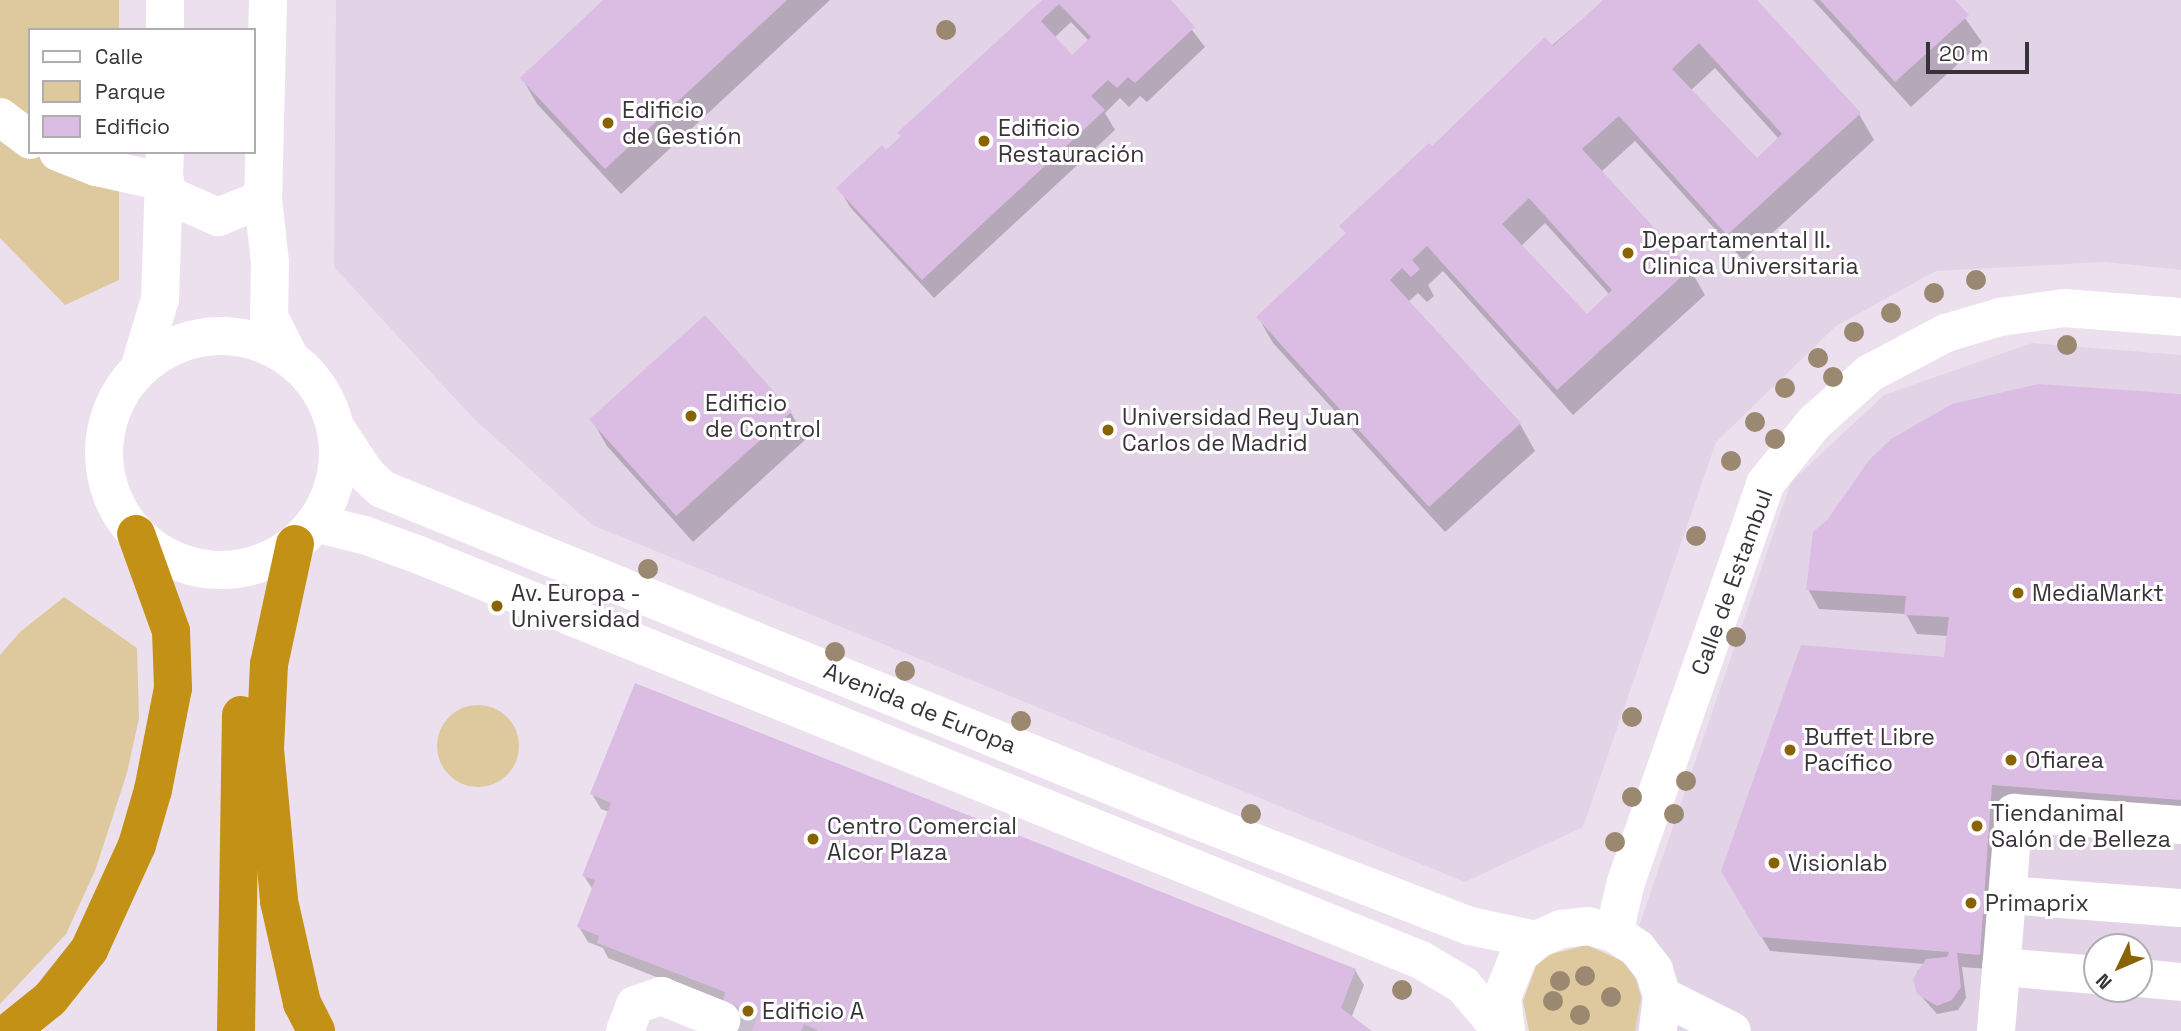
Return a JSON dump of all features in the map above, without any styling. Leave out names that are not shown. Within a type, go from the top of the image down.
[{"type":"highway","points":[[10,1031],[50,999],[89,950],[137,845],[153,790],[173,688],[171,632],[136,534]]},
{"type":"highway","points":[[236,1031],[242,690],[258,608],[297,541]]},
{"type":"highway","points":[[297,541],[269,664],[265,749],[279,901],[302,1003],[316,1031]]},
{"type":"street","points":[[165,0],[165,28]]},
{"type":"street","points":[[268,0],[263,199],[270,262],[269,317],[289,356],[321,392],[335,427],[338,461],[331,494],[297,541]]},
{"type":"street","points":[[0,117],[28,138]]},
{"type":"street","points":[[63,154],[96,167],[165,176],[218,217],[263,199]]},
{"type":"street","points":[[140,366],[160,299],[165,176]]},
{"type":"street","name":"Calle de Estambul","points":[[1614,933],[1633,861],[1765,484],[1814,423],[1870,373],[1946,333],[2000,317],[2064,308],[2181,317]]},
{"type":"street","points":[[289,356],[253,339],[213,334],[174,344],[140,366],[118,393],[109,415],[103,461],[111,496],[136,534],[164,556],[196,568],[231,570],[297,541],[419,555],[1421,960],[1463,985],[1504,1031]]},
{"type":"street","name":"Avenida de Europa","points":[[335,427],[366,474],[395,494],[1181,814],[1470,926],[1536,940]]},
{"type":"street","points":[[1996,1031],[2014,813],[2181,825]]},
{"type":"street","points":[[2007,895],[2181,908]]},
{"type":"street","points":[[1504,1031],[1502,997],[1507,975],[1519,955],[1536,940],[1561,929],[1588,926],[1614,933],[1637,948],[1654,970],[1660,1014],[1732,1031]]},
{"type":"street","points":[[2001,967],[2083,974]]},
{"type":"street","points":[[2153,979],[2181,982]]},
{"type":"street","points":[[625,1031],[635,1005],[661,996],[680,1018],[721,1020]]},
{"type":"shaded area","name":"Universidad Rey Juan Carlos de Madrid","points":[[336,0],[2181,0],[2181,270],[2105,262],[1936,271],[1836,326],[1716,442],[1583,827],[1465,882],[592,525],[473,418],[334,267]]},
{"type":"shaded area","points":[[2032,343],[2181,355],[2181,1031],[1603,1031],[1791,482],[1884,395]]},
{"type":"green space","points":[[0,0],[119,0],[119,28],[28,28],[28,154],[119,154],[119,280],[65,305],[0,238]]},
{"type":"green space","points":[[64,597],[137,648],[139,718],[127,773],[95,871],[66,934],[0,1004],[0,655],[20,632]]},
{"type":"green space","points":[[470,705],[486,705],[501,711],[513,723],[519,746],[513,769],[501,781],[486,787],[470,787],[455,781],[443,769],[437,754],[437,738],[443,723],[455,711]]},
{"type":"green space","points":[[1587,945],[1622,961],[1635,978],[1641,997],[1635,1031],[1529,1031],[1523,1001],[1536,966],[1551,954]]},
{"type":"building","name":"Edificio de Gestión","points":[[603,0],[787,0],[605,169],[520,78]]},
{"type":"building","name":"Edificio Restauración","points":[[1042,0],[1171,0],[1195,27],[1135,83],[1128,77],[1117,88],[1108,80],[1091,96],[1105,110],[922,280],[836,188],[882,145],[886,150],[901,136],[897,133]],"holes":[[[1059,4],[1091,37],[1072,55],[1041,21]]]},
{"type":"building","name":"Departamental II. Clinica Universitaria","points":[[1603,0],[1757,0],[1861,113],[1727,235],[1619,116],[1582,149],[1691,268],[1557,390],[1427,246],[1412,260],[1420,269],[1411,277],[1402,268],[1390,280],[1521,423],[1429,507],[1256,317],[1346,233],[1339,226],[1429,143],[1432,146],[1545,37],[1553,46]],"holes":[[[1699,43],[1782,134],[1757,158],[1672,69]],[[1529,198],[1612,290],[1587,314],[1502,224]]]},
{"type":"building","points":[[1820,0],[1955,0],[1969,15],[1895,82]]},
{"type":"building","name":"Edificio de Control","points":[[705,315],[792,412],[676,516],[589,419]]},
{"type":"building","points":[[2038,384],[2181,394],[2181,800],[1992,785],[1980,955],[1957,953],[1961,987],[1952,1000],[1937,1006],[1917,994],[1913,979],[1926,959],[1947,957],[1949,952],[1760,937],[1721,871],[1801,645],[1944,657],[1949,617],[1904,615],[1906,596],[1806,590],[1813,532],[1828,519],[1869,460],[1891,439],[1952,404]]},
{"type":"building","name":"Centro Comercial Alcor Plaza","points":[[635,683],[1356,969],[1341,1008],[1372,1031],[819,1031],[804,1024],[801,1031],[717,1031],[725,992],[597,943],[599,936],[577,927],[595,880],[582,876],[611,803],[590,794]]},
{"type":"tunnel","points":[[721,1020],[752,1031]]},
{"type":"place","name":"Edificio de Gestión","points":[[608,123]]},
{"type":"place","name":"Edificio Restauración","points":[[984,141]]},
{"type":"place","name":"Departamental II. Clinica Universitaria","points":[[1628,253]]},
{"type":"place","name":"Edificio de Control","points":[[691,416]]},
{"type":"place","name":"Universidad Rey Juan Carlos de Madrid","points":[[1108,430]]},
{"type":"place","name":"MediaMarkt","points":[[2018,593]]},
{"type":"place","name":"Av. Europa - Universidad","points":[[497,606]]},
{"type":"place","name":"Buffet Libre Pacífico","points":[[1790,750]]},
{"type":"place","name":"Ofiarea","points":[[2011,760]]},
{"type":"place","name":"Tiendanimal Salón de Belleza","points":[[1977,826]]},
{"type":"place","name":"Centro Comercial Alcor Plaza","points":[[813,839]]},
{"type":"place","name":"Visionlab","points":[[1774,863]]},
{"type":"place","name":"Primaprix","points":[[1971,903]]},
{"type":"place","name":"Edificio A","points":[[748,1011]]}]
